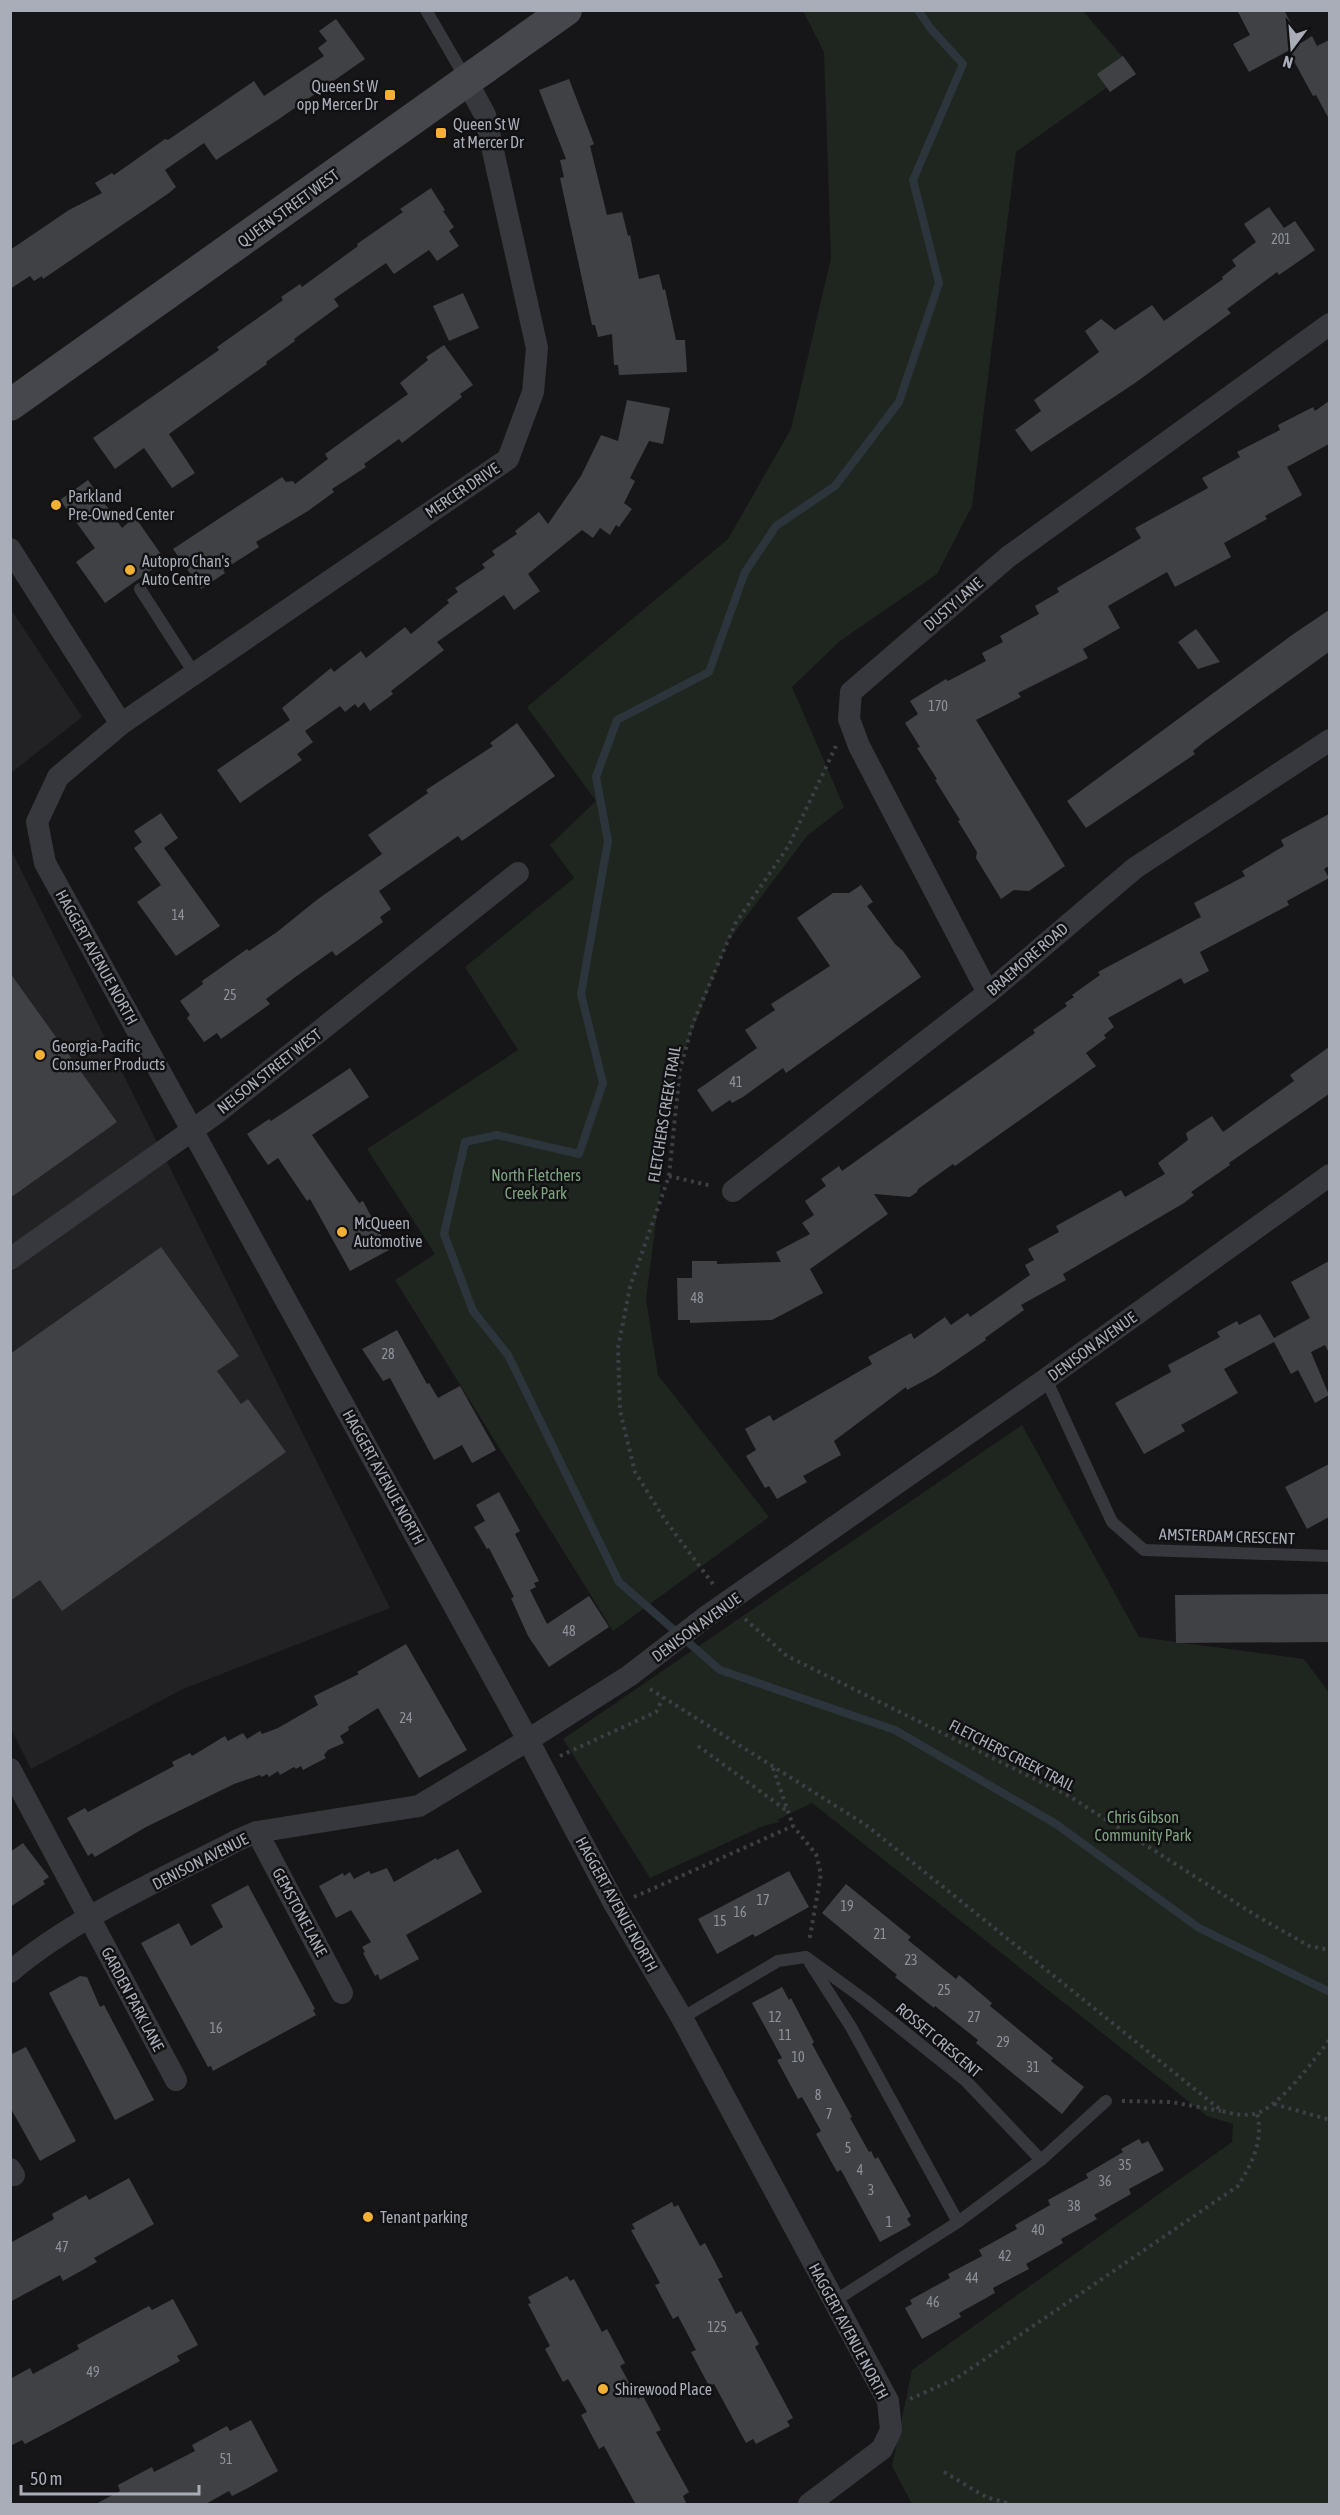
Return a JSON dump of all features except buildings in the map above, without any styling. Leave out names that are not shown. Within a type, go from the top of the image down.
[{"type":"main road","name":"QUEEN STREET WEST","points":[[10,405],[566,10]]},
{"type":"street","name":"MERCER DRIVE","points":[[121,724],[508,459],[533,392],[537,348],[485,115],[466,80]]},
{"type":"street","name":"DUSTY LANE","points":[[988,993],[859,746],[849,719],[851,692],[1008,557],[1329,324]]},
{"type":"street","points":[[10,549],[121,724]]},
{"type":"street","name":"HAGGERT AVENUE NORTH","points":[[121,724],[58,777],[37,822],[45,863],[528,1740],[615,1905],[682,2018],[888,2401],[891,2430],[882,2449],[809,2505]]},
{"type":"street","name":"BRAEMORE ROAD","points":[[733,1191],[988,993],[1135,868],[1329,740]]},
{"type":"street","name":"NELSON STREET WEST","points":[[10,1259],[224,1107],[518,873]]},
{"type":"street","name":"DENISON AVENUE","points":[[10,1972],[39,1948],[90,1918],[238,1839],[257,1832],[419,1806],[629,1676],[707,1616],[1046,1379],[1329,1175]]},
{"type":"street","name":"GARDEN PARK LANE","points":[[10,1769],[176,2080]]},
{"type":"street","name":"GEMSTONE LANE","points":[[257,1832],[342,1993]]},
{"type":"lane","points":[[432,13],[466,80]]},
{"type":"lane","points":[[140,590],[194,674]]},
{"type":"lane","name":"AMSTERDAM CRESCENT","points":[[1046,1379],[1112,1522],[1144,1551],[1329,1556]]},
{"type":"lane","points":[[682,2018],[778,1961],[806,1957],[851,2027],[958,2222]]},
{"type":"lane","name":"ROSSET CRESCENT","points":[[806,1957],[865,2000],[966,2081],[1041,2160]]},
{"type":"lane","points":[[833,2302],[958,2222],[1041,2160],[1106,2101]]},
{"type":"path","name":"FLETCHERS CREEK TRAIL","points":[[718,1590],[665,1520],[635,1472],[620,1411],[618,1348],[630,1287],[669,1176],[680,1069],[693,1023],[735,924],[789,845],[849,719]]},
{"type":"path","points":[[669,1176],[733,1191]]},
{"type":"path","name":"FLETCHERS CREEK TRAIL","points":[[746,1619],[787,1656],[1069,1796],[1255,1915],[1309,1946],[1329,1950]]},
{"type":"path","points":[[629,1676],[866,1825],[1222,2111]]},
{"type":"path","points":[[540,1765],[656,1712],[663,1698]]},
{"type":"path","points":[[698,1746],[787,1810]]},
{"type":"path","points":[[773,1767],[793,1826],[816,1854],[821,1874],[806,1957]]},
{"type":"path","points":[[615,1905],[793,1826]]},
{"type":"path","points":[[1106,2101],[1171,2102],[1239,2115],[1257,2113],[1274,2104],[1329,2038]]},
{"type":"path","points":[[1274,2104],[1329,2120]]},
{"type":"path","points":[[888,2401],[914,2399],[957,2378],[1238,2186],[1251,2166],[1261,2129],[1257,2113]]},
{"type":"path","points":[[944,2472],[986,2497],[1011,2505]]},
{"type":"shaded area","points":[[10,608],[82,717],[11,773],[10,773]]},
{"type":"shaded area","points":[[10,848],[390,1608],[183,1689],[31,1769],[10,1727]]},
{"type":"green space","name":"North Fletchers Creek Park","points":[[803,11],[1083,11],[1133,69],[1016,152],[972,506],[937,574],[840,641],[792,687],[844,807],[807,836],[728,941],[675,1074],[646,1299],[658,1375],[769,1517],[613,1631],[395,1280],[435,1254],[367,1149],[518,1050],[465,967],[574,878],[550,845],[596,801],[527,707],[728,539],[791,429],[831,258],[824,52]]},
{"type":"green space","name":"Chris Gibson Community Park","points":[[1022,1425],[1139,1637],[1304,1659],[1330,1694],[1329,2504],[912,2504],[892,2466],[912,2370],[1232,2142],[1233,2124],[1207,2116],[812,1803],[777,1820],[780,1822],[763,1826],[650,1878],[563,1739]]},
{"type":"waterway","points":[[918,10],[931,29],[963,64],[913,180],[939,283],[899,402],[835,486],[776,526],[745,572],[709,672],[617,720],[596,777],[608,841],[581,994],[603,1083],[579,1154],[497,1135],[465,1142],[444,1234],[473,1311],[508,1355],[619,1582],[720,1670],[895,1730],[1056,1824],[1199,1928],[1330,1992]]},
{"type":"place","name":"Queen St W opp Mercer Dr","points":[[390,95]]},
{"type":"place","name":"Queen St W at Mercer Dr","points":[[441,133]]},
{"type":"place","name":"Parkland Pre-Owned Center","points":[[56,505]]},
{"type":"place","name":"Autopro Chan's Auto Centre","points":[[130,570]]},
{"type":"place","name":"Georgia-Pacific Consumer Products","points":[[40,1055]]},
{"type":"place","name":"McQueen Automotive","points":[[342,1232]]},
{"type":"place","name":"Tenant parking","points":[[368,2217]]},
{"type":"place","name":"Shirewood Place","points":[[603,2389]]}]
